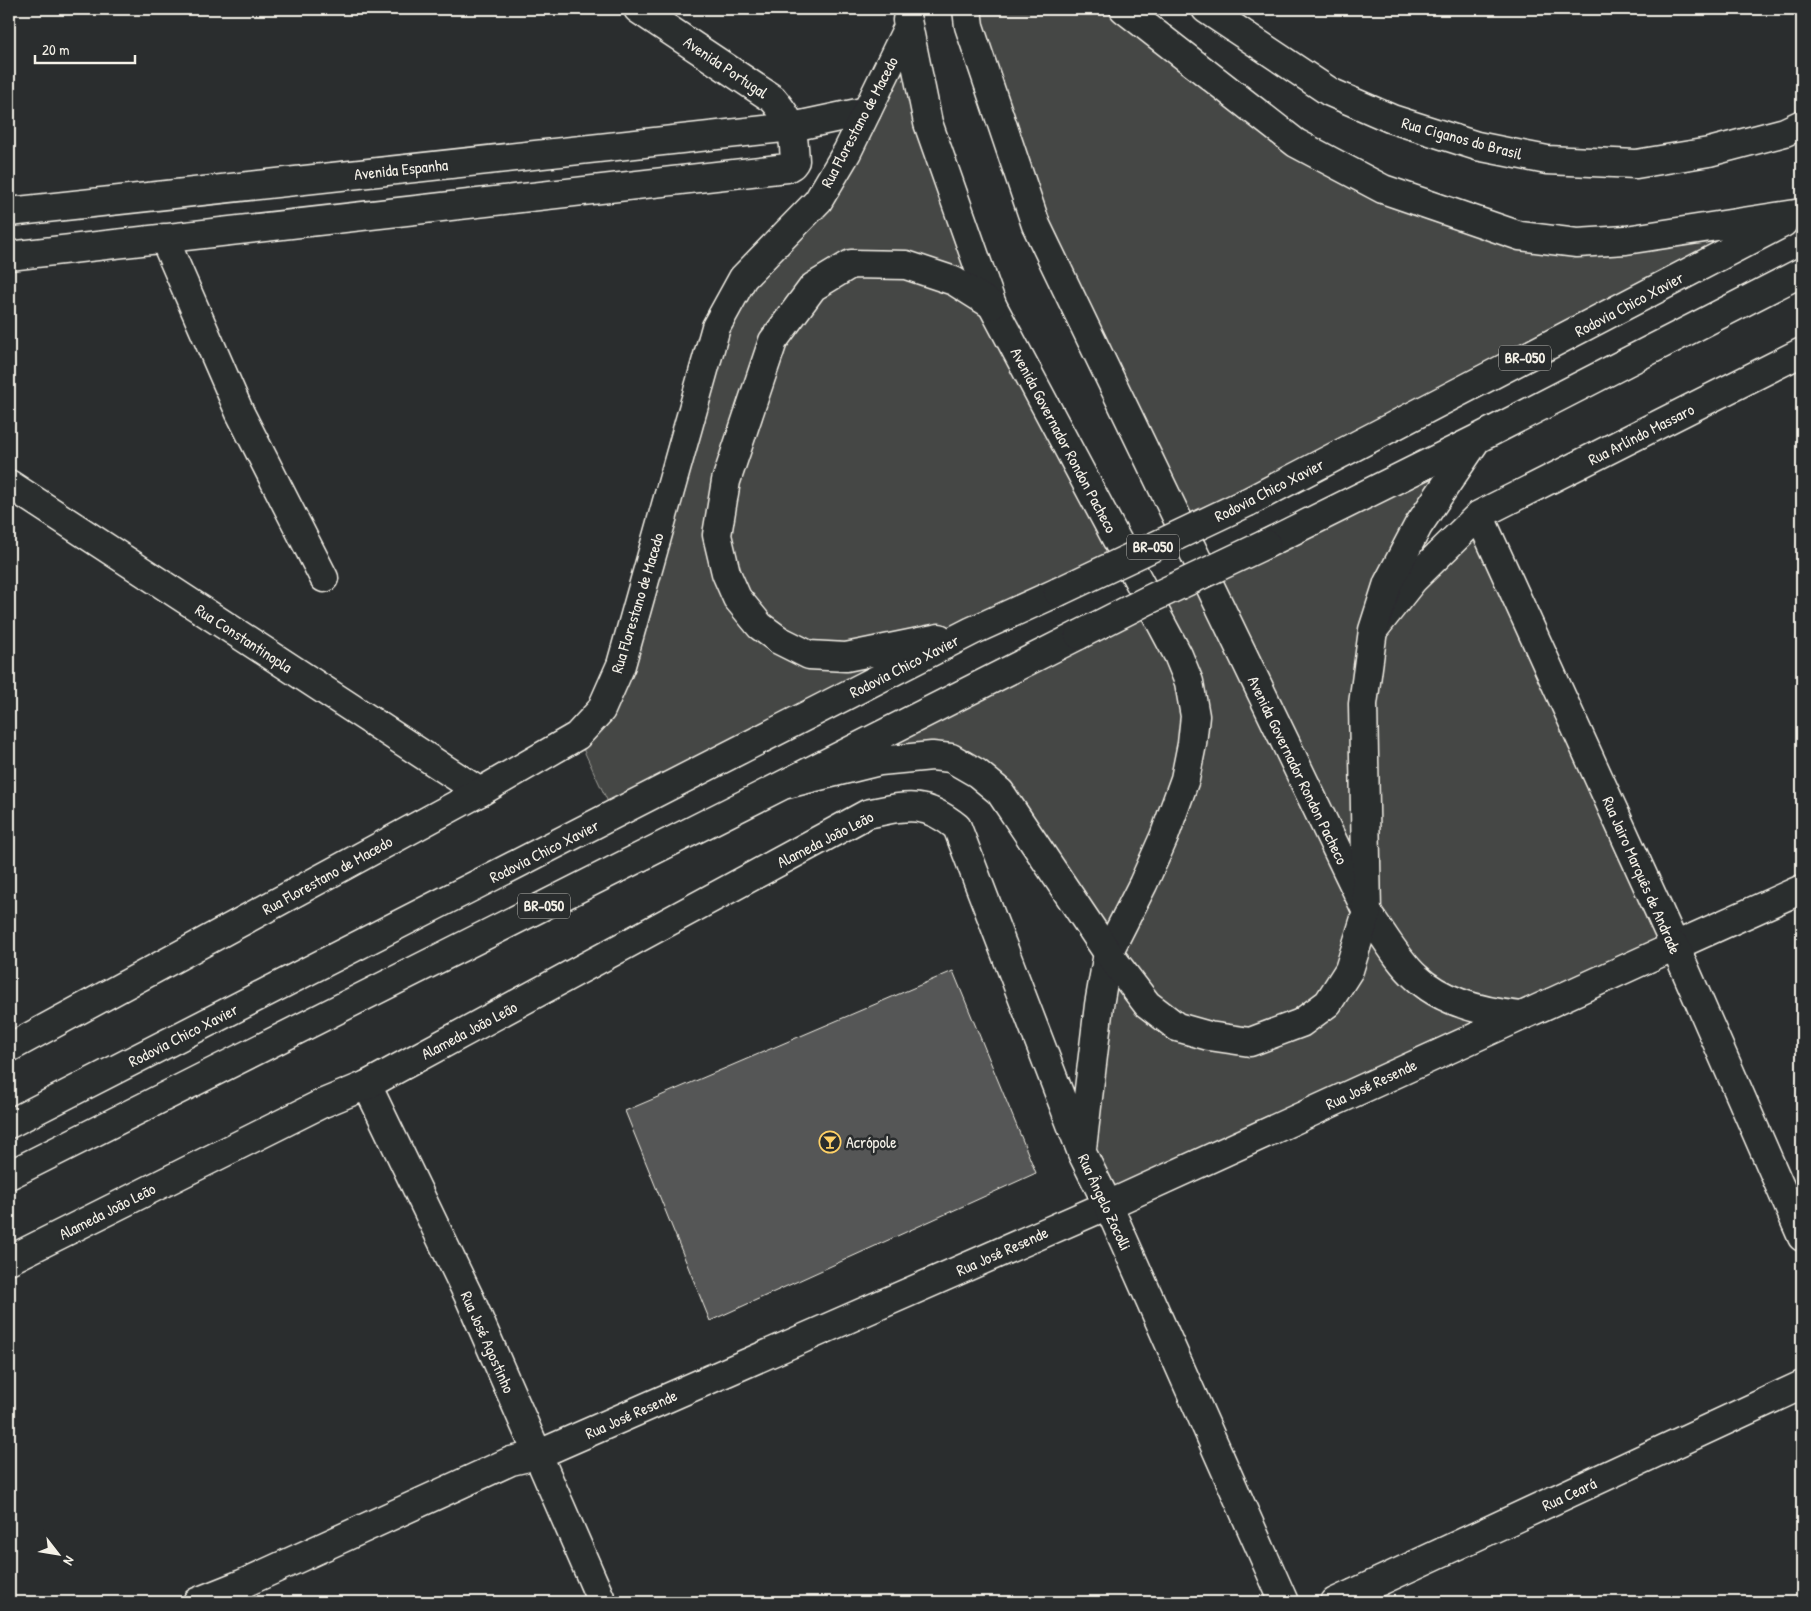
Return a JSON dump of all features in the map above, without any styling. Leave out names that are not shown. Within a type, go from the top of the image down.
[{"type":"main road","name":"Avenida Portugal","points":[[164,238],[787,168],[792,165],[795,161],[792,127],[783,111],[765,93],[638,9]]},
{"type":"main road","name":"Avenida Governador Rondon Pacheco","points":[[967,9],[969,26],[1036,225],[1367,912],[1402,961],[1416,977],[1434,990],[1468,1006],[1489,1012],[1520,1016]]},
{"type":"main road","points":[[1124,9],[1296,144],[1383,189],[1520,236],[1577,243],[1626,240],[1802,213]]},
{"type":"main road","name":"Rua Ciganos do Brasil","points":[[1206,9],[1330,92],[1392,119],[1477,146],[1547,160],[1636,164],[1709,152],[1785,132],[1802,124]]},
{"type":"main road","name":"Avenida Governador Rondon Pacheco","points":[[907,18],[928,123],[992,306],[1178,655],[1189,682],[1195,716],[1185,779],[1164,837],[1108,953],[1099,1005],[1082,1153]]},
{"type":"main road","name":"Rua Florestano de Macedo","points":[[9,1048],[480,792],[577,736],[601,710],[621,665],[716,327],[743,278],[818,200],[847,152],[907,18]]},
{"type":"main road","name":"Avenida Espanha","points":[[9,212],[792,127],[867,111]]},
{"type":"main road","points":[[120,200],[124,243]]},
{"type":"main road","name":"Rodovia Chico Xavier","points":[[9,1124],[972,632],[1248,502],[1802,213]]},
{"type":"main road","points":[[9,256],[164,238],[240,413],[324,578]]},
{"type":"main road","points":[[972,632],[846,657],[809,655],[779,640],[760,626],[737,598],[726,573],[717,535],[726,481],[773,341],[813,287],[851,264],[906,265],[954,281],[992,306]]},
{"type":"main road","name":"BR-050","points":[[9,1175],[784,786],[1148,600],[1266,544],[1476,439],[1802,272]]},
{"type":"main road","name":"Rua Arlíndo Massaro","points":[[1373,630],[1413,580],[1479,515],[1802,352]]},
{"type":"main road","points":[[784,786],[880,761],[932,756],[951,758],[977,773],[1000,792],[1108,953],[1148,1004],[1177,1027],[1209,1036],[1250,1042],[1301,1023],[1328,1003],[1349,970],[1367,912],[1363,704],[1373,630],[1388,583],[1418,526],[1476,439]]},
{"type":"main road","name":"Rua Constantinopla","points":[[9,484],[480,792]]},
{"type":"main road","name":"Rua Jairo Marquês de Andrade","points":[[1479,515],[1675,946],[1802,1237]]},
{"type":"main road","name":"Alameda João Leão","points":[[9,1260],[321,1104],[367,1085],[867,814],[903,807],[928,808]]},
{"type":"main road","name":"Rua Ângelo Zocolli","points":[[928,808],[957,827],[1082,1153],[1108,1205],[1284,1602]]},
{"type":"main road","name":"Rua José Resende","points":[[197,1602],[242,1584],[511,1461],[537,1456],[1108,1205],[1802,889]]},
{"type":"main road","name":"Rua José Agostinho","points":[[367,1085],[470,1299],[602,1602]]},
{"type":"main road","name":"Rua Ceará","points":[[1336,1602],[1802,1385]]},
{"type":"shaded area","points":[[967,9],[1124,9],[1296,143],[1520,236],[1802,213],[1181,534],[1036,225]]},
{"type":"shaded area","points":[[908,27],[992,305],[1127,560],[614,815],[577,736],[601,710],[716,327],[818,200]]},
{"type":"shaded area","points":[[1477,439],[1388,583],[1479,515],[1675,946],[1108,1205],[1082,1153],[1108,953],[1000,792],[951,758],[783,785]]},
{"type":"building","name":"Acrópole","points":[[953,971],[1036,1173],[710,1321],[625,1111]]},
{"type":"place","name":"Acrópole","points":[[830,1142]]}]
